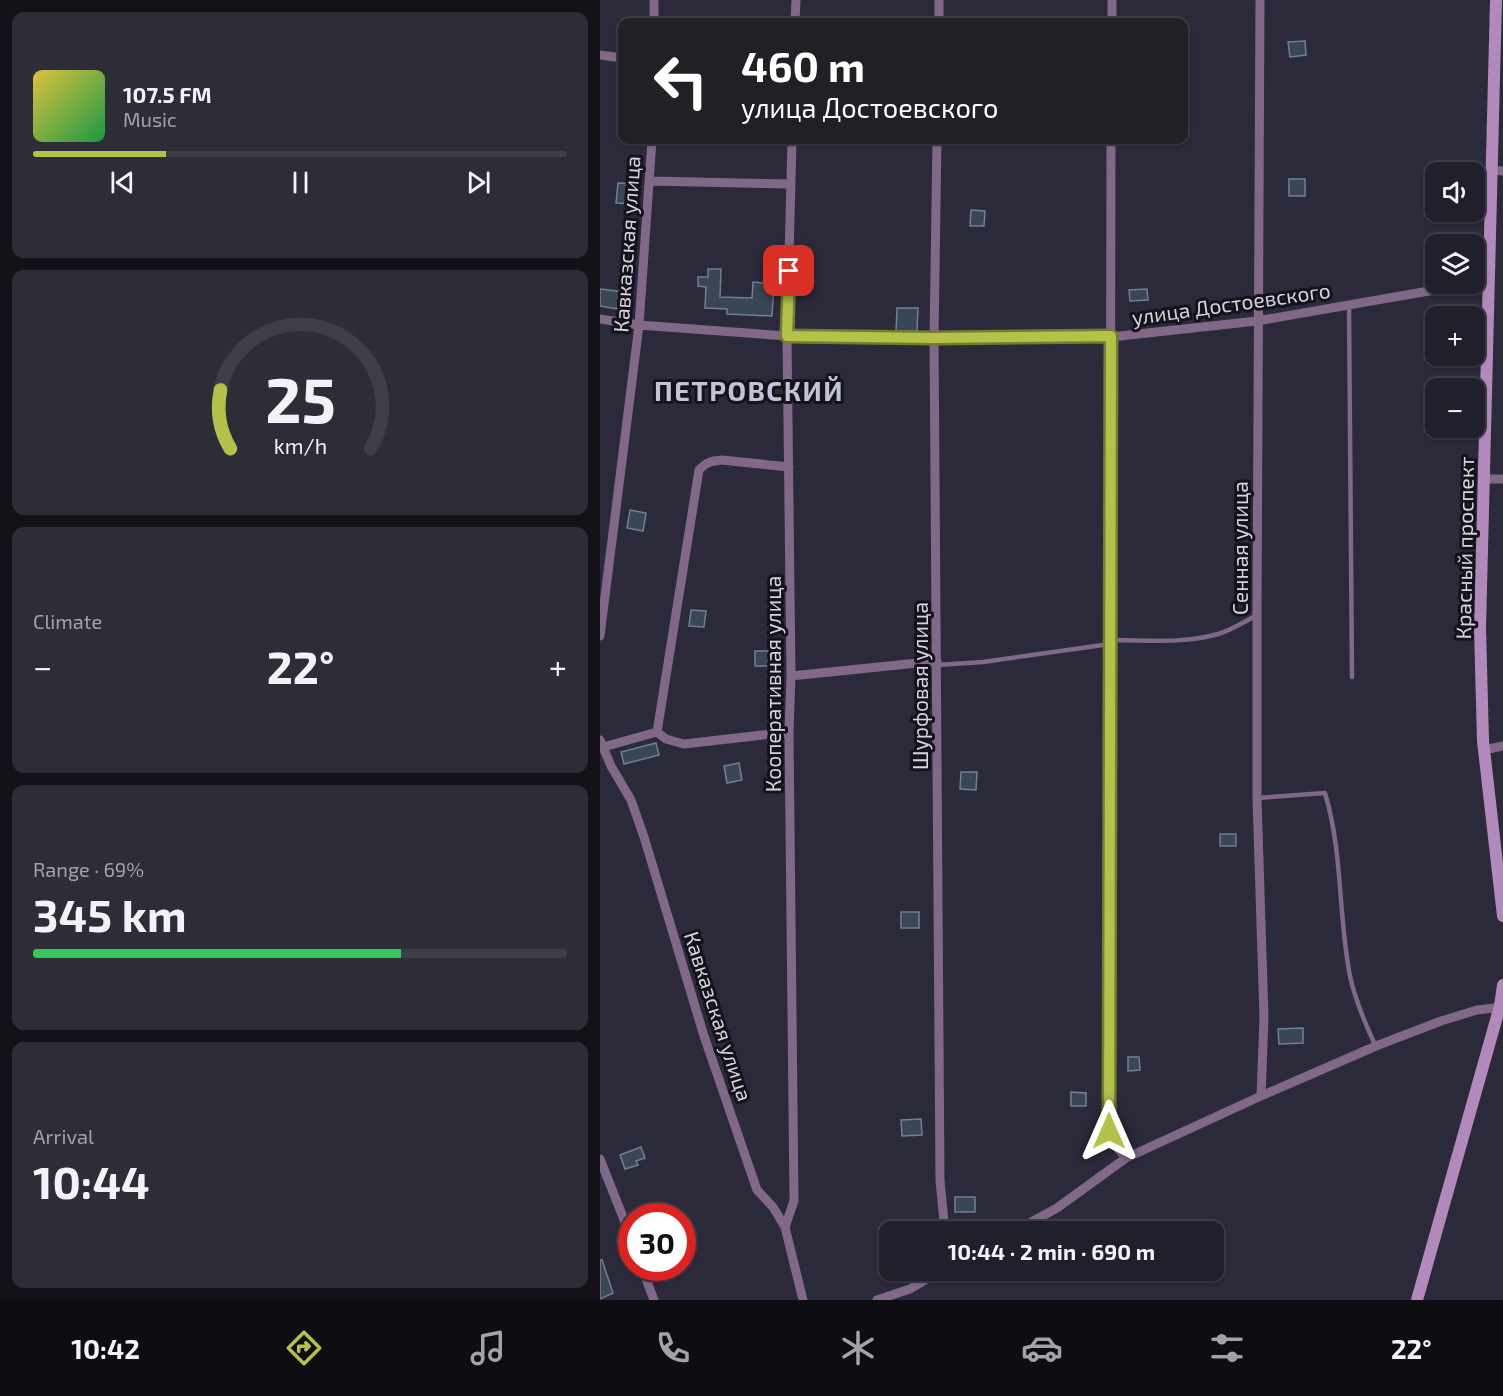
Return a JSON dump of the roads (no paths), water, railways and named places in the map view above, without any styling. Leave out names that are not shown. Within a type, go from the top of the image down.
[{"type":"street","points":[[654,0],[654,18]]},
{"type":"street","points":[[795,18],[796,0]]},
{"type":"street","points":[[939,0],[939,18]]},
{"type":"street","points":[[1112,0],[1112,18]]},
{"type":"street","name":"Сенная улица","points":[[1260,0],[1257,798],[1264,1018],[1261,1096]]},
{"type":"street","name":"Красный проспект","points":[[1496,0],[1497,171],[1488,280],[1480,628],[1484,750],[1503,916]]},
{"type":"street","points":[[600,55],[618,57]]},
{"type":"street","name":"Кавказская улица","points":[[600,636],[639,325],[652,144]]},
{"type":"street","name":"Кооперативная улица","points":[[785,1227],[794,1202],[787,336],[792,144]]},
{"type":"street","name":"Шурфовая улица","points":[[937,144],[934,338],[940,1180],[944,1221]]},
{"type":"street","points":[[1111,144],[1109,1131],[1111,1141],[1126,1158]]},
{"type":"street","points":[[651,181],[791,184]]},
{"type":"street","name":"улица Достоевского","points":[[600,319],[639,325],[787,336],[934,338],[1111,336],[1257,321],[1425,292]]},
{"type":"street","points":[[657,732],[699,470],[704,464],[722,460],[789,467]]},
{"type":"street","points":[[1485,479],[1503,479]]},
{"type":"street","points":[[791,676],[937,663]]},
{"type":"street","points":[[657,732],[666,739],[684,744],[789,732]]},
{"type":"street","points":[[601,745],[657,732]]},
{"type":"street","name":"Кавказская улица","points":[[601,745],[631,800],[704,1036],[758,1190],[773,1207],[785,1227],[803,1300]]},
{"type":"street","points":[[1484,750],[1503,746]]},
{"type":"street","points":[[1418,1300],[1501,1006],[1503,985]]},
{"type":"street","points":[[1033,1221],[1057,1208],[1126,1158],[1376,1046],[1441,1021],[1501,1006]]},
{"type":"street","points":[[600,1158],[618,1204]]},
{"type":"street","points":[[647,1281],[654,1300]]},
{"type":"street","points":[[876,1300],[910,1290],[924,1281]]},
{"type":"lane","points":[[1349,305],[1352,677]]},
{"type":"lane","points":[[937,663],[984,662],[1110,642],[1196,639],[1220,633],[1257,615]]},
{"type":"lane","points":[[1257,798],[1325,793],[1334,822],[1350,975],[1359,1008],[1376,1046]]},
{"type":"district","name":"ПЕТРОВСКИЙ","points":[[749,390]]}]
